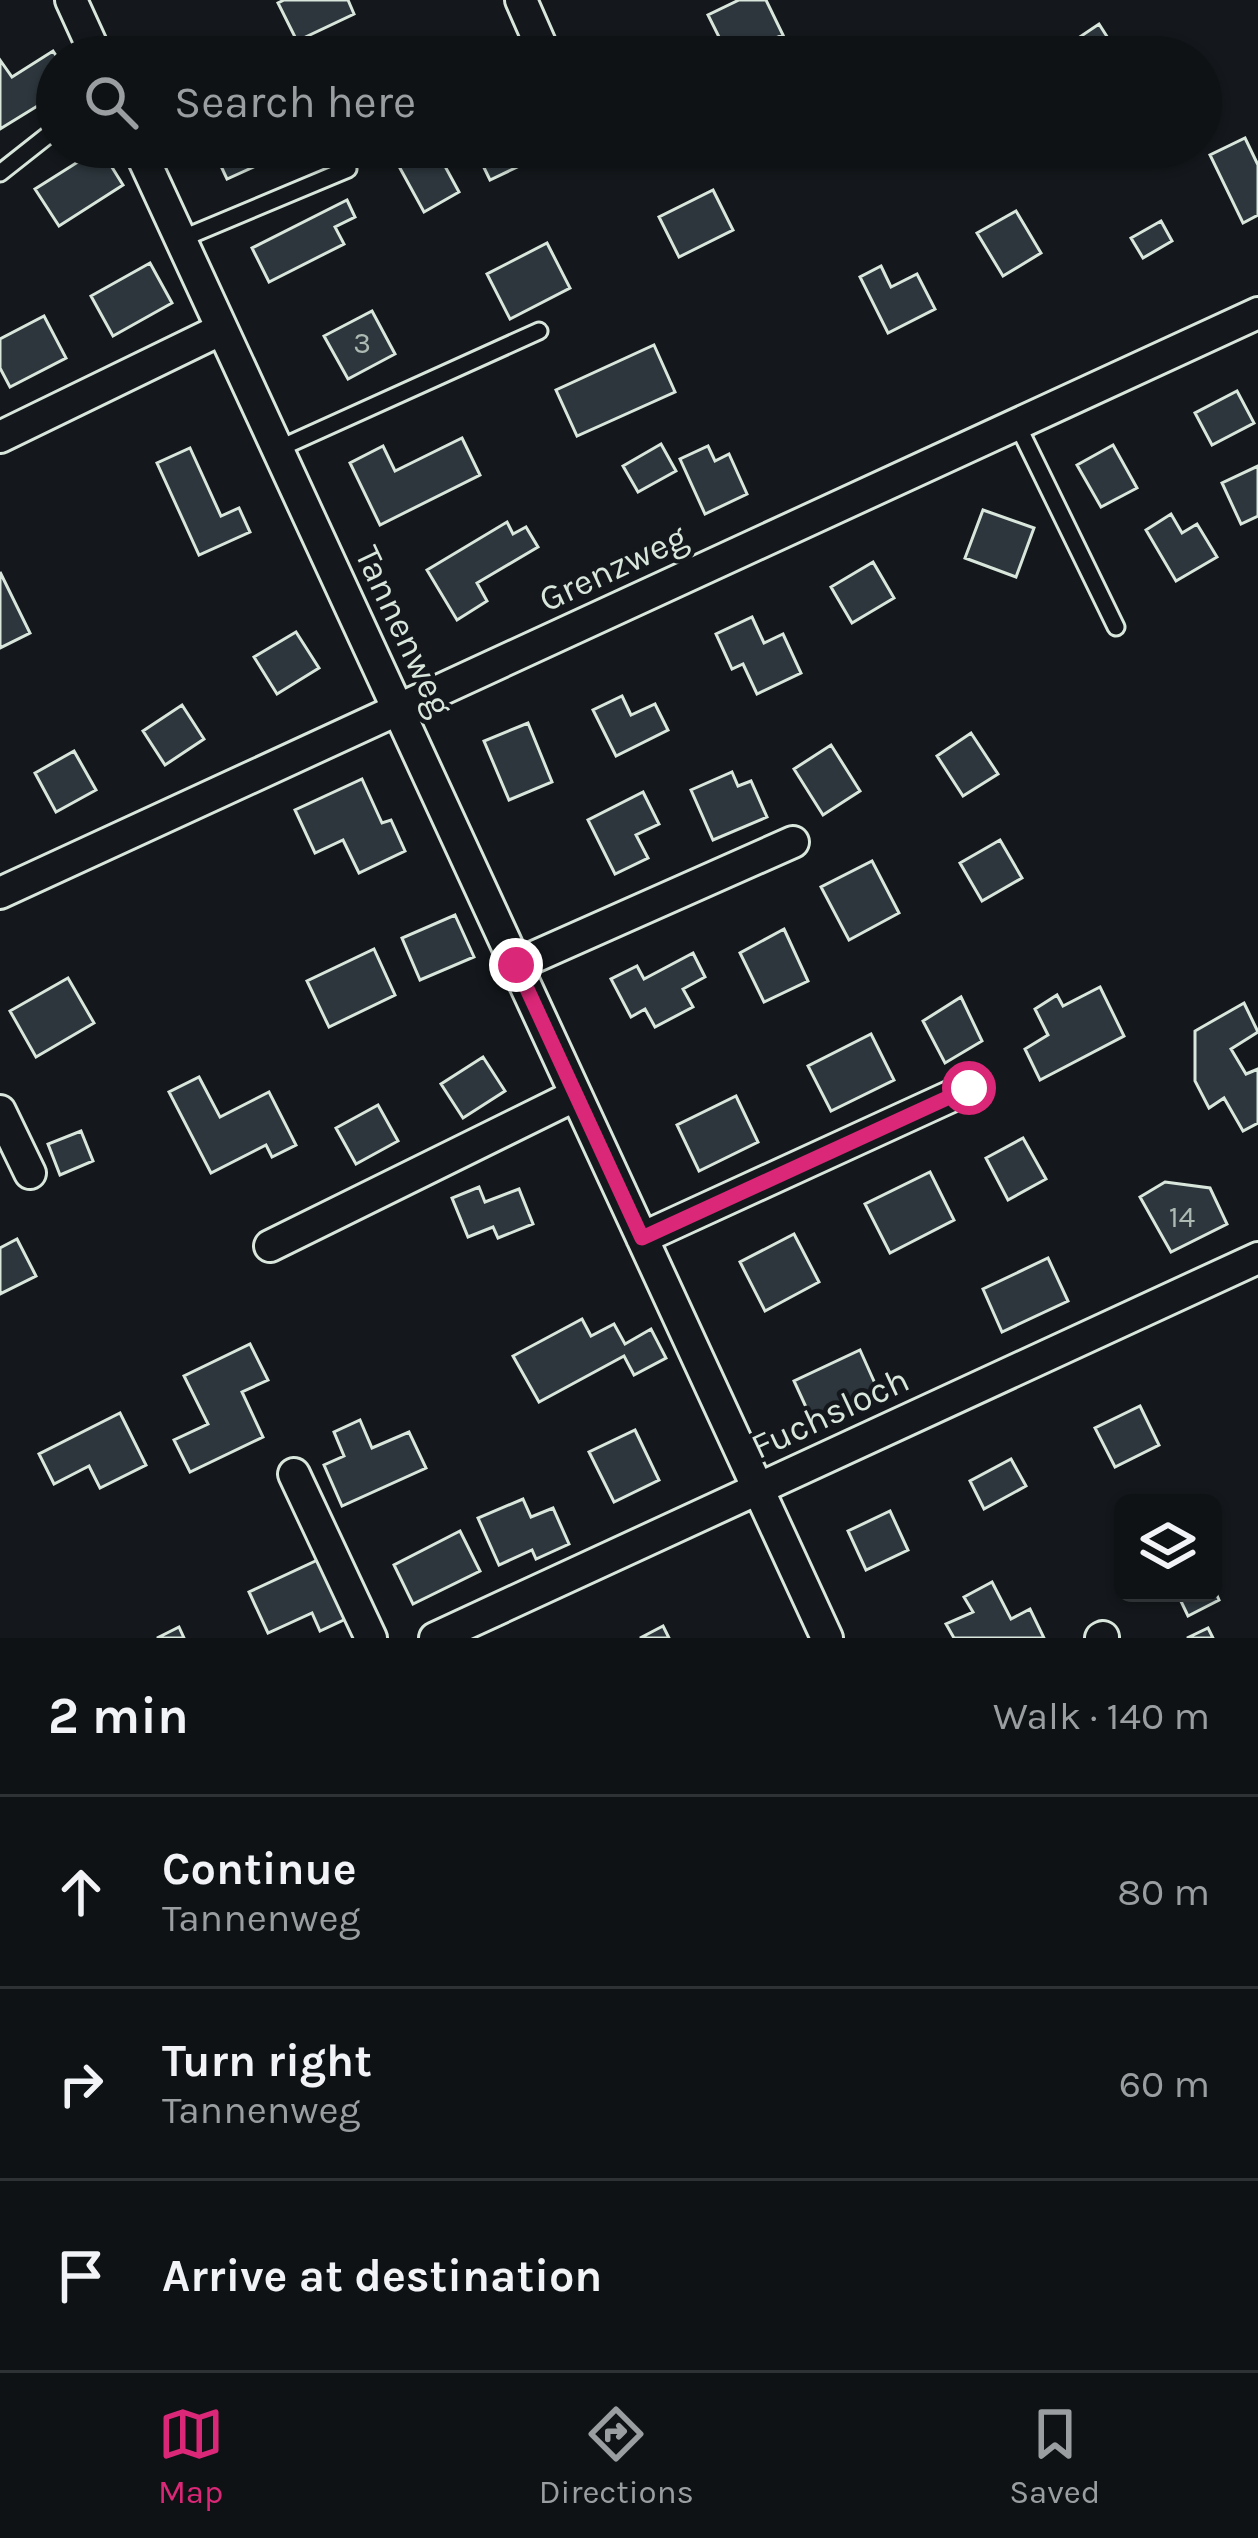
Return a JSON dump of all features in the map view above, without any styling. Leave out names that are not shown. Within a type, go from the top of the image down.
[{"type":"street","points":[[70,0],[87,36]]},
{"type":"street","points":[[521,0],[537,36]]},
{"type":"street","name":"Tannenweg","points":[[148,168],[826,1638]]},
{"type":"street","name":"Grenzweg","points":[[0,893],[1258,313]]},
{"type":"street","points":[[0,437],[222,328]]},
{"type":"street","points":[[516,965],[793,842]]},
{"type":"street","points":[[642,1238],[969,1088]]},
{"type":"street","points":[[270,1246],[576,1095]]},
{"type":"street","points":[[0,1111],[30,1173]]},
{"type":"street","name":"Fuchsloch","points":[[435,1638],[1258,1258]]},
{"type":"street","points":[[295,1474],[370,1638]]},
{"type":"lane","points":[[0,173],[36,145]]},
{"type":"lane","points":[[181,238],[348,169]]},
{"type":"lane","points":[[278,449],[538,331]]},
{"type":"lane","points":[[1017,424],[1116,627]]},
{"type":"building","points":[[348,0],[354,14],[308,36],[294,36],[278,3]]},
{"type":"building","points":[[739,0],[766,0],[783,35],[718,36],[708,15]]},
{"type":"building","points":[[1099,24],[1107,36],[1081,36]]},
{"type":"building","points":[[0,60],[12,77],[36,62],[36,107],[0,129]]},
{"type":"building","points":[[1245,138],[1258,165],[1258,215],[1243,223],[1216,168],[1222,168],[1222,149]]},
{"type":"building","points":[[68,168],[112,168],[123,185],[59,226],[35,189]]},
{"type":"building","points":[[222,168],[251,168],[227,179]]},
{"type":"building","points":[[400,168],[446,168],[459,192],[424,212]]},
{"type":"building","points":[[484,168],[515,168],[490,180]]},
{"type":"building","points":[[713,190],[733,230],[679,257],[659,217]]},
{"type":"building","points":[[347,200],[355,217],[335,227],[344,244],[269,282],[252,248]]},
{"type":"building","points":[[1016,211],[1041,253],[1003,276],[977,233]]},
{"type":"building","points":[[1161,221],[1172,241],[1143,258],[1131,238]]},
{"type":"building","points":[[547,243],[570,288],[510,319],[487,274]]},
{"type":"building","points":[[150,263],[172,303],[113,336],[91,296]]},
{"type":"building","points":[[881,266],[891,287],[917,274],[935,309],[888,333],[860,277]]},
{"type":"building","points":[[372,311],[395,354],[348,379],[324,336]]},
{"type":"building","points":[[44,316],[66,358],[10,387],[0,368],[0,339]]},
{"type":"building","points":[[654,345],[675,392],[577,436],[556,390]]},
{"type":"building","points":[[1237,391],[1254,423],[1212,445],[1195,413]]},
{"type":"building","points":[[462,438],[480,475],[380,525],[350,463],[383,446],[395,471]]},
{"type":"building","points":[[661,444],[676,471],[638,492],[623,466]]},
{"type":"building","points":[[1113,445],[1137,488],[1101,507],[1077,465]]},
{"type":"building","points":[[708,446],[715,461],[729,454],[747,494],[705,514],[680,459]]},
{"type":"building","points":[[190,448],[221,516],[239,508],[250,532],[199,555],[157,463]]},
{"type":"building","points":[[1258,466],[1258,516],[1241,524],[1222,483]]},
{"type":"building","points":[[983,510],[1034,528],[1016,577],[965,558]]},
{"type":"building","points":[[1171,514],[1182,533],[1197,524],[1217,557],[1176,581],[1146,530]]},
{"type":"building","points":[[507,522],[513,534],[526,527],[538,547],[477,583],[487,601],[457,620],[427,570]]},
{"type":"building","points":[[873,562],[894,598],[852,623],[831,587]]},
{"type":"building","points":[[0,572],[30,633],[0,648]]},
{"type":"building","points":[[752,617],[764,643],[783,634],[801,673],[757,694],[743,664],[732,669],[716,634]]},
{"type":"building","points":[[296,632],[319,668],[277,694],[254,657]]},
{"type":"building","points":[[622,696],[631,715],[655,704],[668,730],[616,756],[593,710]]},
{"type":"building","points":[[182,705],[204,739],[165,765],[143,731]]},
{"type":"building","points":[[528,723],[552,782],[509,800],[484,741]]},
{"type":"building","points":[[971,733],[998,774],[963,796],[937,756]]},
{"type":"building","points":[[831,745],[860,791],[823,815],[794,769]]},
{"type":"building","points":[[74,751],[96,790],[56,812],[35,773]]},
{"type":"building","points":[[732,772],[738,786],[751,781],[767,817],[713,840],[691,790]]},
{"type":"building","points":[[362,779],[382,823],[391,820],[405,851],[359,873],[343,840],[315,853],[295,810]]},
{"type":"building","points":[[643,792],[659,824],[636,835],[648,858],[615,874],[588,820]]},
{"type":"building","points":[[1000,840],[1022,878],[982,901],[960,863]]},
{"type":"building","points":[[872,861],[899,913],[849,940],[821,887]]},
{"type":"building","points":[[455,915],[474,957],[420,980],[402,938]]},
{"type":"building","points":[[784,929],[808,981],[764,1002],[740,953]]},
{"type":"building","points":[[374,949],[395,995],[329,1027],[307,981]]},
{"type":"building","points":[[693,953],[705,977],[683,989],[693,1007],[655,1027],[645,1009],[631,1017],[611,979],[637,966],[644,979]]},
{"type":"building","points":[[68,978],[94,1023],[36,1057],[10,1011]]},
{"type":"building","points":[[1100,987],[1124,1036],[1040,1080],[1025,1049],[1048,1035],[1035,1009],[1057,995],[1063,1006]]},
{"type":"building","points":[[961,997],[982,1041],[945,1063],[923,1021]]},
{"type":"building","points":[[1244,1003],[1258,1032],[1231,1049],[1246,1074],[1258,1069],[1258,1123],[1243,1131],[1224,1098],[1209,1108],[1195,1081],[1195,1031]]},
{"type":"building","points":[[871,1034],[894,1080],[831,1111],[808,1066]]},
{"type":"building","points":[[483,1057],[505,1091],[463,1118],[441,1084]]},
{"type":"building","points":[[199,1077],[220,1117],[269,1092],[296,1145],[272,1157],[266,1145],[211,1173],[169,1092]]},
{"type":"building","points":[[736,1096],[758,1142],[699,1171],[677,1125]]},
{"type":"building","points":[[378,1105],[398,1141],[356,1164],[336,1128]]},
{"type":"building","points":[[81,1131],[93,1161],[60,1175],[48,1144]]},
{"type":"building","points":[[1023,1138],[1046,1179],[1008,1200],[986,1158]]},
{"type":"building","points":[[930,1172],[954,1220],[890,1253],[865,1204]]},
{"type":"building","points":[[1165,1182],[1210,1188],[1227,1224],[1171,1252],[1140,1197]]},
{"type":"building","points":[[479,1187],[485,1202],[519,1189],[533,1224],[498,1238],[493,1227],[468,1237],[452,1198]]},
{"type":"building","points":[[794,1234],[819,1282],[765,1311],[740,1262]]},
{"type":"building","points":[[17,1239],[36,1276],[0,1294],[0,1248]]},
{"type":"building","points":[[1048,1258],[1068,1301],[1002,1332],[983,1289]]},
{"type":"building","points":[[582,1319],[591,1336],[614,1324],[625,1344],[651,1329],[666,1358],[634,1375],[624,1356],[539,1402],[513,1356]]},
{"type":"building","points":[[250,1344],[268,1380],[242,1392],[263,1437],[190,1472],[174,1440],[208,1424],[184,1376]]},
{"type":"building","points":[[860,1350],[877,1388],[811,1418],[794,1381]]},
{"type":"building","points":[[1140,1406],[1159,1445],[1115,1467],[1095,1428]]},
{"type":"building","points":[[120,1413],[146,1465],[100,1488],[89,1466],[54,1484],[39,1454]]},
{"type":"building","points":[[360,1420],[372,1448],[409,1432],[426,1468],[342,1506],[324,1465],[344,1456],[334,1432]]},
{"type":"building","points":[[635,1430],[659,1480],[614,1502],[589,1452]]},
{"type":"building","points":[[1011,1459],[1026,1486],[984,1509],[970,1481]]},
{"type":"building","points":[[523,1499],[531,1517],[553,1508],[569,1544],[536,1559],[532,1550],[499,1565],[478,1518]]},
{"type":"building","points":[[890,1511],[908,1550],[866,1570],[848,1531]]},
{"type":"building","points":[[460,1531],[480,1571],[413,1604],[394,1565]]},
{"type":"building","points":[[322,1558],[350,1617],[320,1631],[312,1613],[268,1633],[249,1592]]},
{"type":"building","points":[[992,1582],[1011,1619],[1030,1609],[1044,1638],[954,1638],[946,1624],[973,1612],[964,1597]]},
{"type":"building","points":[[1181,1602],[1215,1602],[1188,1616]]},
{"type":"building","points":[[663,1626],[669,1638],[640,1638]]},
{"type":"building","points":[[179,1627],[184,1638],[157,1638]]},
{"type":"building","points":[[1208,1628],[1213,1638],[1187,1638]]},
{"type":"route","points":[[516,965],[642,1238],[969,1088]]}]
